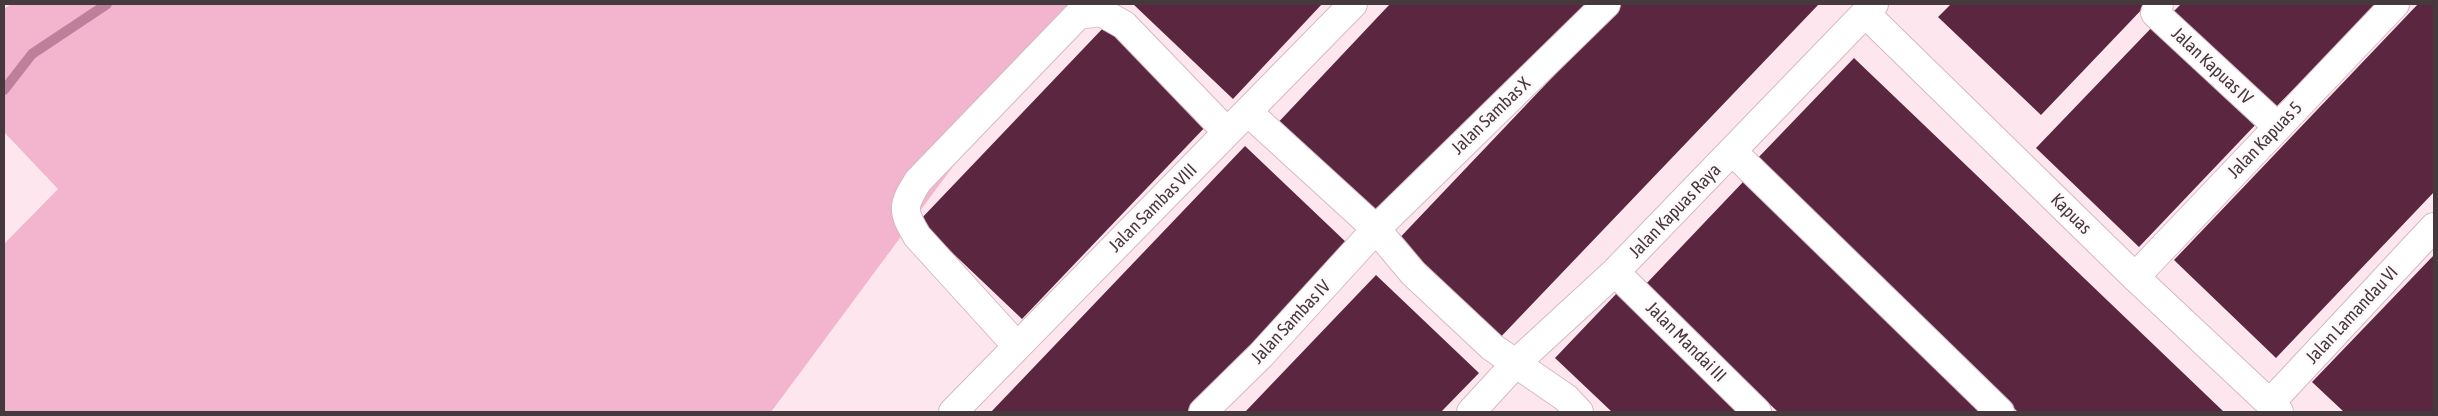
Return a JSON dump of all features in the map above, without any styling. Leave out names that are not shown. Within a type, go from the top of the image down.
[{"type":"street","name":"Jalan Sambas VIII","points":[[953,412],[1352,4]]},
{"type":"street","name":"Jalan Sambas X","points":[[1376,229],[1606,4]]},
{"type":"street","name":"Jalan Kapuas IV","points":[[2159,4],[2155,12],[2278,127]]},
{"type":"street","name":"Jalan Kapuas 5","points":[[2135,277],[2395,4]]},
{"type":"street","name":"Jalan Kapuas Raya","points":[[1471,412],[1516,363],[1615,272],[1733,152],[1870,8]]},
{"type":"street","name":"Kapuas","points":[[1870,8],[2135,277],[2274,408]]},
{"type":"street","points":[[1017,346],[917,236],[905,216],[906,201],[918,181],[1078,15],[1101,12],[1124,25],[1227,132]]},
{"type":"street","points":[[1248,112],[1376,229],[1412,273],[1492,348],[1566,398],[1579,412]]},
{"type":"street","points":[[1733,152],[2000,412]]},
{"type":"street","name":"Jalan Lamandau VI","points":[[2274,408],[2434,228]]},
{"type":"street","name":"Jalan Sambas IV","points":[[1203,412],[1261,355],[1376,229]]},
{"type":"street","name":"Jalan Mandai III","points":[[1615,272],[1757,412]]},
{"type":"shaded area","points":[[11,4],[1087,4],[994,111],[771,412],[4,412],[4,244],[58,189],[4,132],[4,9]]},
{"type":"building","points":[[1133,4],[1322,4],[1233,99]]},
{"type":"building","points":[[1390,4],[1587,4],[1375,225],[1273,128]]},
{"type":"building","points":[[1622,4],[1819,4],[1494,344],[1391,247]]},
{"type":"building","points":[[1951,4],[2147,4],[2041,115],[1938,17]]},
{"type":"building","points":[[2181,4],[2378,4],[2271,112],[2171,14]]},
{"type":"building","points":[[2418,4],[2434,4],[2434,192],[2276,358],[2174,260]]},
{"type":"building","points":[[2156,23],[2259,121],[2139,247],[2036,148]]},
{"type":"building","points":[[1105,26],[1208,124],[1022,319],[919,221]]},
{"type":"building","points":[[1854,58],[2224,412],[2018,412],[1755,161]]},
{"type":"building","points":[[1245,146],[1348,244],[1187,412],[991,412]]},
{"type":"building","points":[[1743,182],[1984,412],[1778,412],[1645,285]]},
{"type":"building","points":[[2434,255],[2434,412],[2344,412],[2312,382]]},
{"type":"building","points":[[1376,275],[1479,373],[1441,412],[1245,412]]},
{"type":"building","points":[[1617,293],[1742,412],[1612,412],[1555,358]]},
{"type":"waterway","points":[[4,90],[32,54],[107,4]]}]
